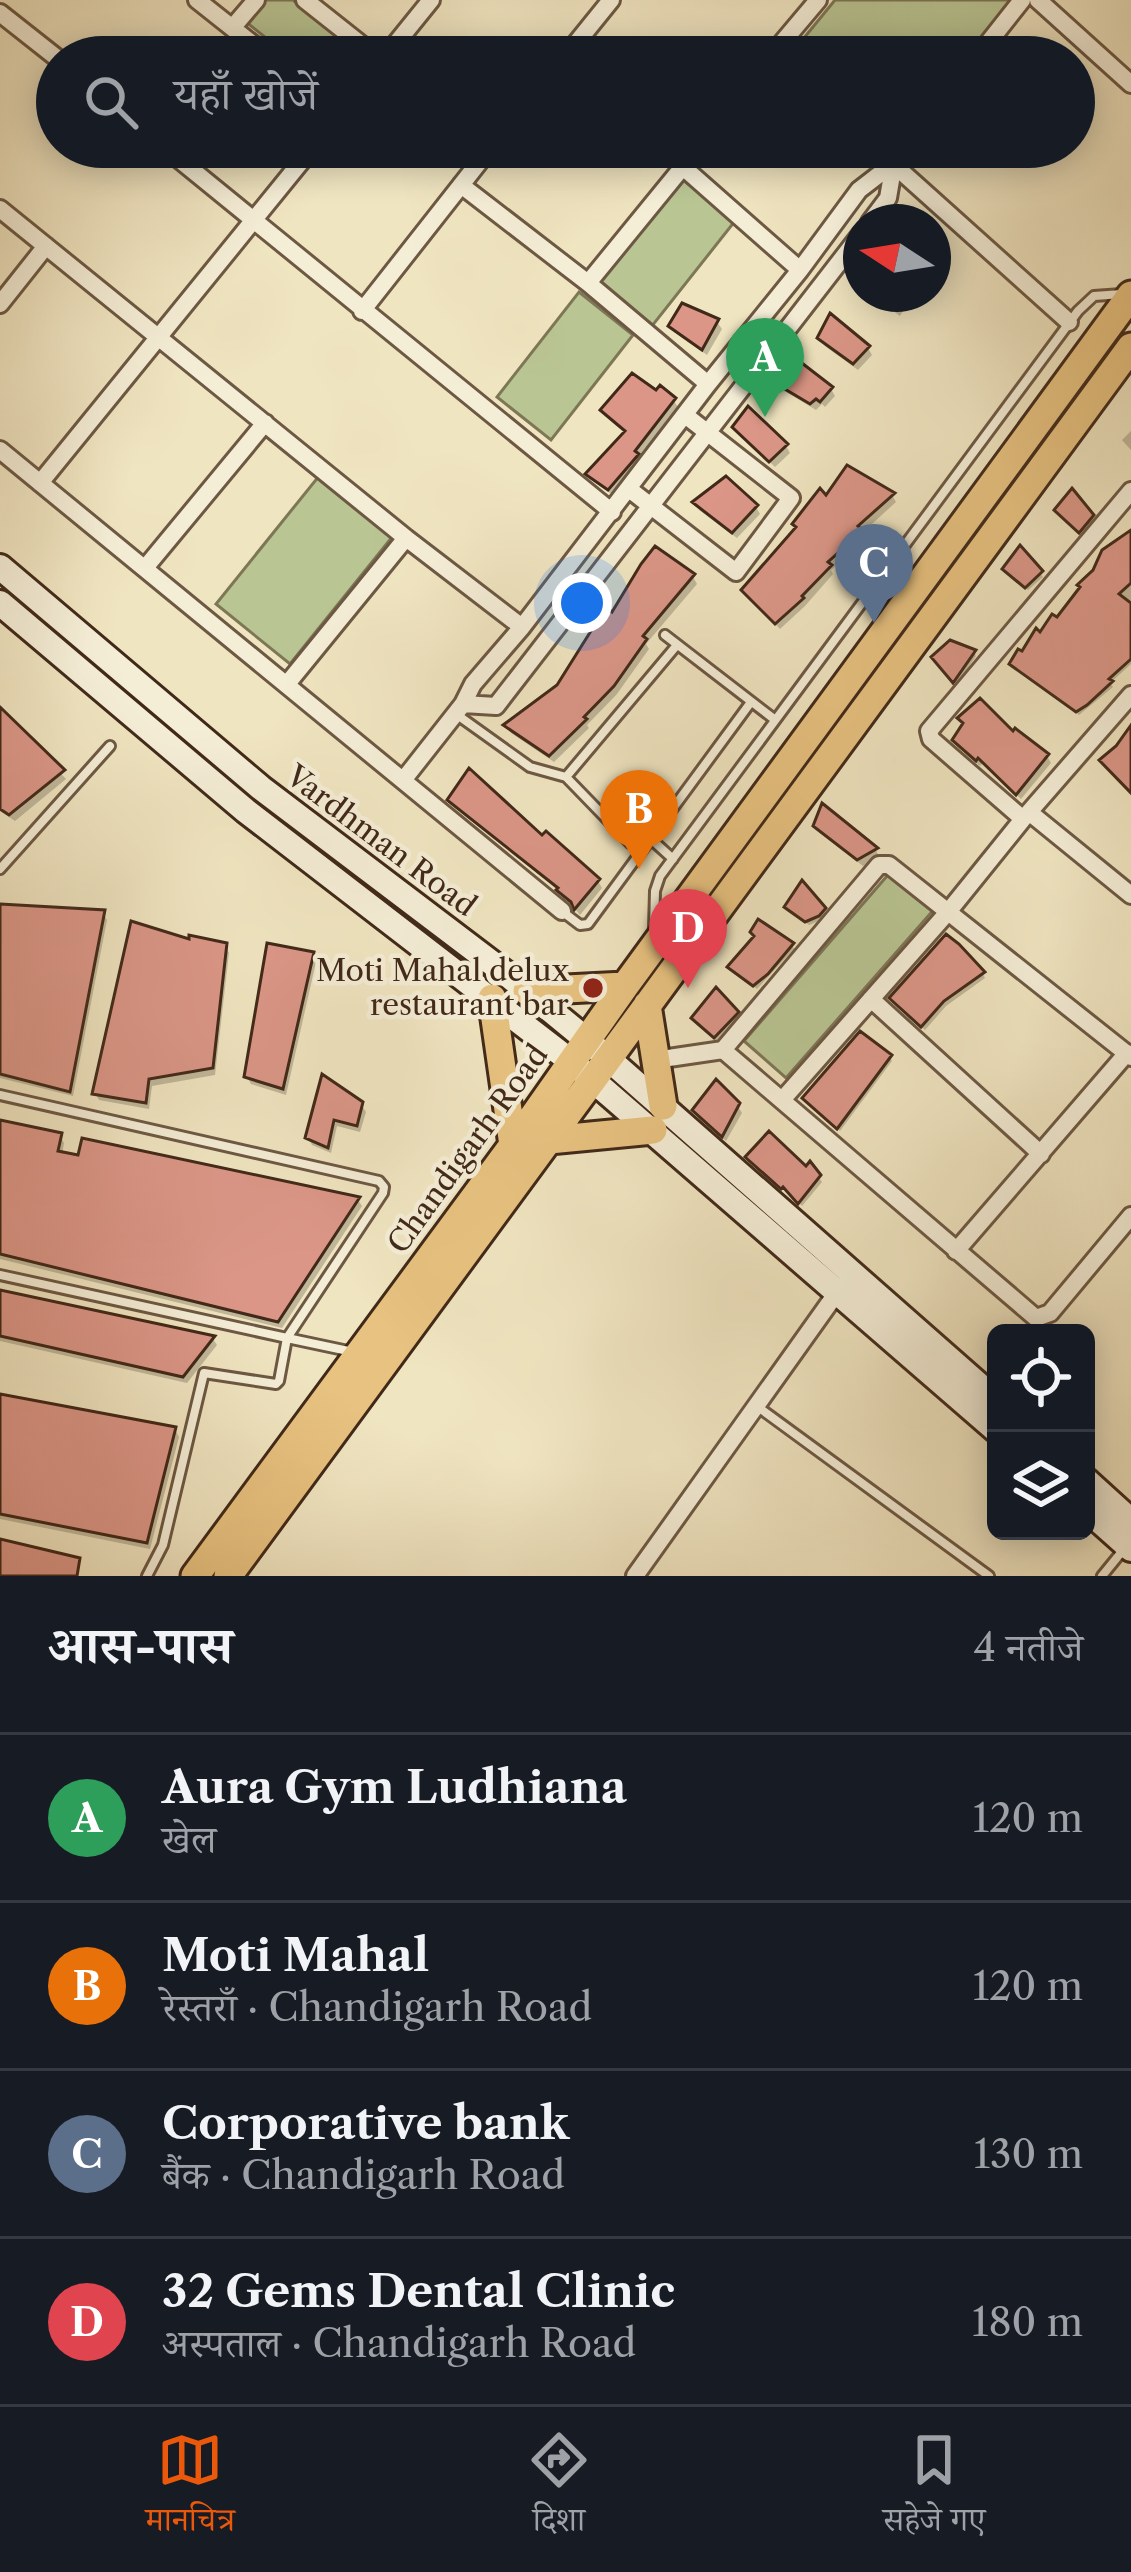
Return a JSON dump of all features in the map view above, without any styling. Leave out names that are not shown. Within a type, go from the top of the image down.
[{"type":"main road","name":"Chandigarh Road","points":[[636,995],[652,949],[1131,294]]},
{"type":"main road","name":"Chandigarh Road","points":[[195,1576],[513,1145],[590,1060],[1131,347]]},
{"type":"main road","points":[[527,991],[636,995],[655,1060],[658,1118],[549,1140]]},
{"type":"main road","points":[[492,998],[513,1145]]},
{"type":"main road","name":"Chandigarh Road","points":[[228,1576],[549,1140],[590,1060]]},
{"type":"street","points":[[197,0],[243,36]]},
{"type":"street","points":[[233,28],[256,0]]},
{"type":"street","points":[[305,0],[353,36]]},
{"type":"street","points":[[399,36],[431,0]]},
{"type":"street","points":[[582,36],[611,0]]},
{"type":"street","points":[[788,36],[818,0]]},
{"type":"street","points":[[994,36],[1022,0]]},
{"type":"street","points":[[1049,3],[1082,36]]},
{"type":"street","points":[[0,13],[36,41]]},
{"type":"street","points":[[1095,48],[1131,84]]},
{"type":"street","points":[[189,168],[611,512]]},
{"type":"street","points":[[40,483],[296,168]]},
{"type":"street","points":[[362,311],[474,168]]},
{"type":"street","points":[[588,283],[682,168]]},
{"type":"street","points":[[684,168],[800,270]]},
{"type":"street","points":[[404,778],[859,190],[888,168]]},
{"type":"street","points":[[884,204],[893,168]]},
{"type":"street","points":[[900,168],[1069,322]]},
{"type":"street","points":[[461,185],[708,384]]},
{"type":"street","points":[[0,209],[522,627]]},
{"type":"street","points":[[0,304],[46,247]]},
{"type":"street","points":[[460,709],[496,706],[843,257]]},
{"type":"street","points":[[629,489],[736,572],[791,498],[685,415]]},
{"type":"street","points":[[145,568],[265,423]]},
{"type":"street","points":[[0,450],[562,911]]},
{"type":"street","points":[[1131,491],[929,731],[931,739],[1131,895]]},
{"type":"street","points":[[287,684],[406,538]]},
{"type":"street","name":"Vardhman Road","points":[[0,567],[261,788],[527,991],[590,1060],[987,1392]]},
{"type":"street","name":"Vardhman Road","points":[[0,603],[246,811],[492,998],[590,1060]]},
{"type":"street","points":[[782,1100],[1131,695]]},
{"type":"street","points":[[655,1060],[723,1050],[879,866],[889,865],[1129,1055],[956,1251]]},
{"type":"street","points":[[871,999],[1041,1154]]},
{"type":"street","points":[[723,1050],[1036,1318],[1043,1317],[1131,1216]]},
{"type":"street","name":"Vardhman Road","points":[[658,1118],[838,1291],[987,1422]]},
{"type":"street","points":[[634,1576],[838,1291]]},
{"type":"street","points":[[1095,1492],[1130,1539]]},
{"type":"street","points":[[1095,1515],[1130,1539]]},
{"type":"lane","points":[[652,949],[656,884],[774,719],[1069,322],[1094,296],[1131,294]]},
{"type":"lane","points":[[665,635],[774,719]]},
{"type":"lane","points":[[566,777],[677,644]]},
{"type":"lane","points":[[562,911],[580,925],[588,924],[751,701]]},
{"type":"lane","points":[[460,709],[530,766],[566,777],[630,843],[638,832],[673,860]]},
{"type":"lane","points":[[0,868],[110,746]]},
{"type":"lane","points":[[0,1095],[379,1181],[384,1187],[287,1339],[278,1384],[208,1372],[202,1376],[163,1545],[147,1576]]},
{"type":"lane","points":[[0,1275],[358,1353]]},
{"type":"lane","points":[[757,1407],[989,1576]]},
{"type":"lane","points":[[1102,1576],[1130,1539]]},
{"type":"green space","points":[[264,0],[293,0],[338,36],[264,36],[246,22]]},
{"type":"green space","points":[[835,0],[1012,0],[982,36],[806,36]]},
{"type":"green space","points":[[681,178],[735,221],[652,326],[598,283]]},
{"type":"green space","points":[[579,292],[633,335],[551,440],[497,397]]},
{"type":"green space","points":[[323,471],[397,531],[290,664],[216,604]]},
{"type":"green space","points":[[894,868],[937,906],[786,1078],[744,1041]]},
{"type":"building","points":[[682,303],[719,319],[702,350],[668,326]]},
{"type":"building","points":[[830,313],[870,346],[853,364],[817,338]]},
{"type":"building","points":[[794,357],[833,387],[820,402],[816,399],[810,404],[768,379]]},
{"type":"building","points":[[632,373],[676,398],[608,490],[585,474],[625,431],[600,410]]},
{"type":"building","points":[[748,406],[788,444],[769,462],[732,427]]},
{"type":"building","points":[[847,465],[895,493],[858,526],[863,531],[828,562],[832,565],[804,598],[775,624],[741,590],[796,527],[792,524],[820,488],[826,495]]},
{"type":"building","points":[[726,476],[758,505],[732,533],[692,502]]},
{"type":"building","points":[[1072,488],[1094,515],[1079,533],[1054,510]]},
{"type":"building","points":[[1131,530],[1131,583],[1119,594],[1131,603],[1131,659],[1076,712],[1009,664],[1036,628],[1040,632],[1052,614],[1057,617],[1093,570],[1102,550]]},
{"type":"building","points":[[1020,545],[1043,571],[1025,588],[1002,569]]},
{"type":"building","points":[[655,546],[695,574],[643,636],[647,639],[614,686],[549,756],[503,725],[557,685],[606,607],[612,612]]},
{"type":"building","points":[[950,640],[976,650],[953,683],[931,657]]},
{"type":"building","points":[[980,698],[1013,731],[1015,728],[1049,754],[1016,795],[952,740],[963,723],[957,718]]},
{"type":"building","points":[[0,707],[65,770],[9,815],[0,809]]},
{"type":"building","points":[[1131,725],[1131,793],[1099,760]]},
{"type":"building","points":[[469,768],[542,835],[546,831],[600,879],[574,910],[558,888],[447,800]]},
{"type":"building","points":[[822,803],[878,848],[857,860],[813,826]]},
{"type":"building","points":[[802,880],[826,908],[805,922],[784,907]]},
{"type":"building","points":[[0,904],[105,910],[70,1092],[0,1074]]},
{"type":"building","points":[[758,919],[794,943],[753,986],[727,967],[754,936],[750,932]]},
{"type":"building","points":[[131,921],[189,939],[189,935],[227,943],[213,1068],[149,1079],[146,1103],[92,1094]]},
{"type":"building","points":[[946,934],[985,972],[944,1001],[921,1027],[889,998]]},
{"type":"building","points":[[267,943],[314,952],[283,1089],[244,1077]]},
{"type":"building","points":[[716,987],[739,1012],[714,1038],[691,1018]]},
{"type":"building","points":[[860,1031],[892,1055],[837,1129],[802,1098]]},
{"type":"building","points":[[322,1074],[363,1102],[357,1126],[334,1120],[328,1148],[305,1138]]},
{"type":"building","points":[[716,1079],[740,1103],[722,1137],[692,1110]]},
{"type":"building","points":[[0,1120],[62,1133],[58,1151],[78,1155],[82,1138],[360,1197],[278,1322],[0,1254]]},
{"type":"building","points":[[769,1131],[821,1175],[798,1204],[745,1157]]},
{"type":"building","points":[[0,1290],[215,1336],[183,1377],[0,1336]]},
{"type":"building","points":[[0,1394],[176,1427],[147,1543],[0,1514]]},
{"type":"building","points":[[0,1539],[80,1558],[77,1576],[0,1576]]},
{"type":"place","name":"Aura Gym Ludhiana","points":[[765,417]]},
{"type":"place","name":"Corporative bank","points":[[874,623]]},
{"type":"place","name":"Moti Mahal","points":[[639,869]]},
{"type":"place","name":"Moti Mahal delux restaurant bar","points":[[593,988]]},
{"type":"place","name":"32 Gems Dental Clinic","points":[[688,988]]}]
